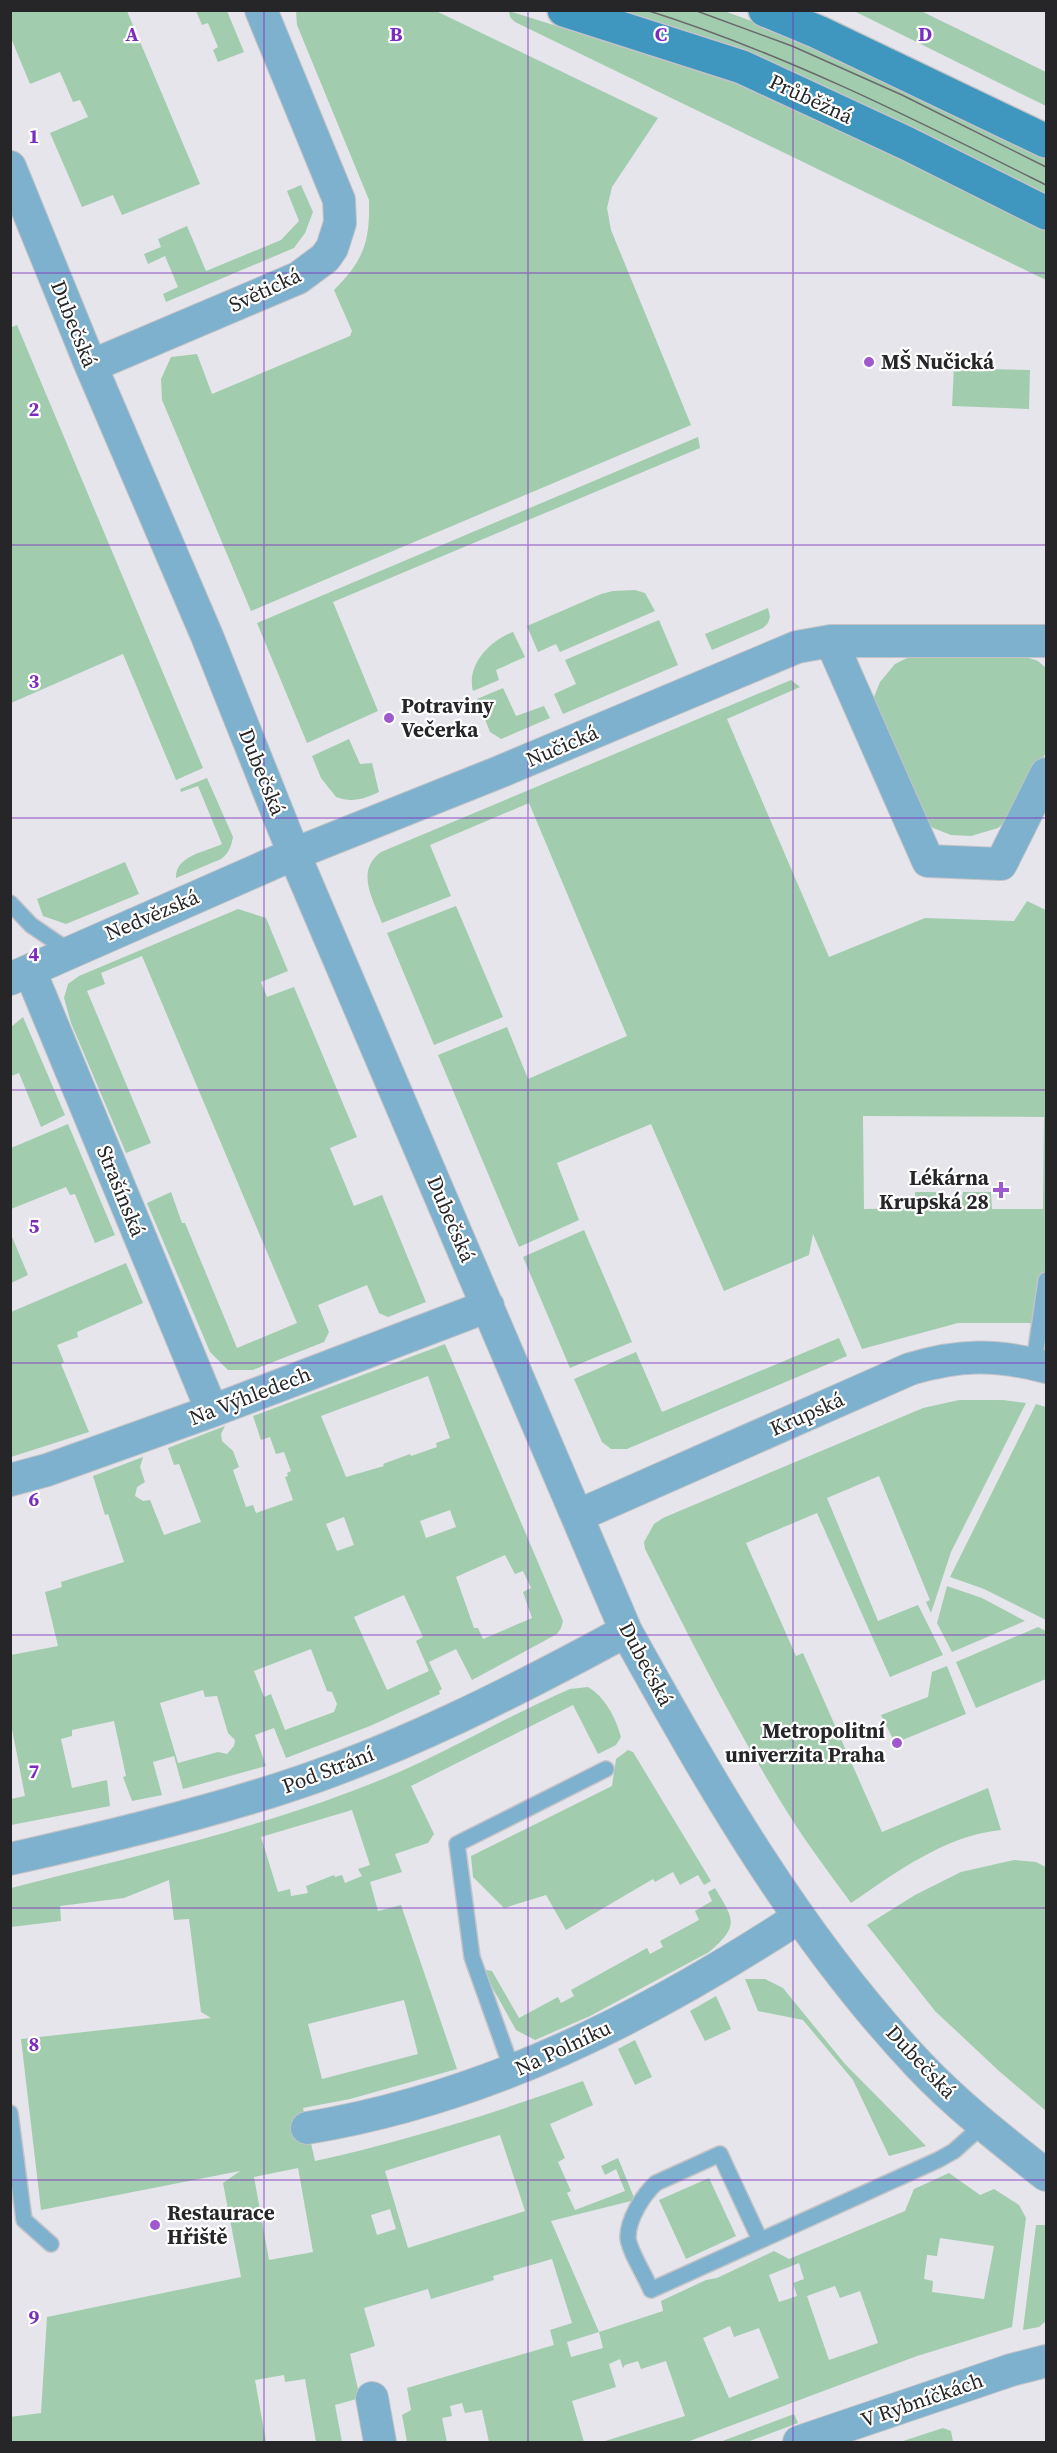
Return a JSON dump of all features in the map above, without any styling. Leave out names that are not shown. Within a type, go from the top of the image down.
[{"type":"main road","name":"Průběžná","points":[[564,10],[742,67],[906,142],[1047,213]]},
{"type":"main road","points":[[765,10],[818,32],[1047,141]]},
{"type":"street","name":"Světická","points":[[91,366],[297,278],[325,258],[332,248],[340,223],[335,187],[261,10]]},
{"type":"street","name":"Dubečská","points":[[10,167],[91,366],[207,636],[294,854],[626,1631],[688,1743],[798,1918],[822,1951],[920,2066],[983,2125],[1047,2175]]},
{"type":"street","name":"Nučická","points":[[294,854],[508,769],[796,647],[831,641],[1047,641]]},
{"type":"street","points":[[831,641],[927,861],[1000,864],[1047,774]]},
{"type":"street","name":"Nedvězská","points":[[20,975],[69,951],[294,854]]},
{"type":"street","name":"Strašínská","points":[[20,975],[212,1411]]},
{"type":"street","name":"Na Výhledech","points":[[10,1480],[47,1470],[212,1411],[488,1306]]},
{"type":"street","name":"Krupská","points":[[577,1516],[910,1369],[936,1362],[983,1356],[1040,1365]]},
{"type":"street","name":"Pod Strání","points":[[10,1859],[221,1806],[323,1774],[443,1724],[626,1631]]},
{"type":"street","name":"Na Polníku","points":[[307,2128],[455,2092],[513,2072],[612,2027],[752,1950],[798,1918]]},
{"type":"street","name":"V Rybníčkách","points":[[799,2442],[1011,2370],[1047,2361]]},
{"type":"street","points":[[372,2397],[380,2442]]},
{"type":"lane","points":[[10,903],[31,925],[69,951]]},
{"type":"lane","points":[[1040,1365],[1047,1280]]},
{"type":"lane","points":[[513,2072],[472,1957],[457,1844],[606,1769]]},
{"type":"lane","points":[[10,2113],[24,2220],[51,2244]]},
{"type":"lane","points":[[760,2240],[720,2154],[656,2183],[647,2191],[631,2223],[628,2239],[651,2290],[938,2160],[954,2151],[983,2125]]},
{"type":"green space","points":[[10,11],[127,11],[200,184],[122,215],[113,195],[82,207],[50,133],[88,117],[80,100],[73,102],[60,72],[30,84],[11,38]]},
{"type":"green space","points":[[196,11],[227,11],[244,52],[218,62],[213,50],[218,47],[208,23],[202,25]]},
{"type":"green space","points":[[296,11],[436,11],[658,118],[612,187],[607,208],[611,230],[691,425],[251,611],[162,400],[161,379],[171,357],[197,354],[212,394],[350,336],[352,331],[334,290],[352,269],[363,250],[368,228],[369,200],[297,25]]},
{"type":"green space","points":[[509,11],[735,82],[844,131],[1046,229],[1046,280],[515,22],[510,17]]},
{"type":"green space","points":[[624,11],[724,11],[774,29],[1046,157],[1046,195],[732,48]]},
{"type":"green space","points":[[854,11],[921,11],[1046,72],[1046,106]]},
{"type":"green space","points":[[301,185],[313,212],[305,233],[294,248],[166,302],[163,294],[178,287],[165,256],[148,264],[144,254],[161,247],[158,239],[187,226],[206,271],[281,240],[299,221],[287,191]]},
{"type":"green space","points":[[17,325],[203,768],[176,780],[123,654],[11,703],[10,328]]},
{"type":"green space","points":[[954,368],[1030,370],[1029,409],[952,406]]},
{"type":"green space","points":[[698,437],[700,448],[333,602],[378,711],[307,743],[257,623]]},
{"type":"green space","points":[[635,590],[645,593],[655,611],[560,652],[556,644],[538,652],[527,626],[601,594]]},
{"type":"green space","points":[[768,608],[770,617],[763,628],[712,650],[705,634]]},
{"type":"green space","points":[[659,620],[678,665],[563,714],[554,694],[576,684],[565,660]]},
{"type":"green space","points":[[513,632],[525,657],[496,670],[499,680],[473,691],[473,672],[482,655],[496,641]]},
{"type":"green space","points":[[1017,654],[1038,661],[1046,668],[1046,752],[1016,812],[998,828],[971,836],[951,835],[933,828],[918,815],[874,715],[874,697],[880,682],[895,664],[911,656]]},
{"type":"green space","points":[[791,680],[800,687],[727,719],[829,957],[925,918],[1014,921],[1027,901],[1046,910],[1046,1327],[1029,1323],[958,1323],[862,1349],[813,1234],[809,1255],[724,1291],[651,1124],[557,1163],[579,1220],[519,1247],[438,1055],[507,1027],[528,1079],[627,1036],[529,803],[430,845],[451,896],[382,923],[368,886],[369,868],[381,852]],"holes":[[[863,1116],[1044,1117],[1043,1209],[992,1209],[991,1192],[963,1192],[962,1200],[944,1199],[944,1192],[915,1192],[915,1208],[864,1209]]]},
{"type":"green space","points":[[503,688],[516,716],[544,706],[550,718],[501,739],[490,732],[477,699]]},
{"type":"green space","points":[[349,739],[360,764],[372,763],[379,792],[368,797],[347,800],[336,797],[321,778],[312,756]]},
{"type":"green space","points":[[207,778],[233,837],[231,844],[228,852],[221,859],[176,878],[180,865],[186,860],[222,844],[198,786],[181,792],[180,789]]},
{"type":"green space","points":[[125,862],[139,894],[66,924],[43,916],[37,899]]},
{"type":"green space","points":[[456,906],[503,1017],[434,1045],[387,933]]},
{"type":"green space","points":[[238,909],[266,918],[288,971],[261,982],[267,997],[294,987],[357,1137],[330,1148],[354,1206],[382,1195],[426,1302],[388,1317],[379,1313],[367,1285],[318,1305],[329,1332],[324,1342],[253,1370],[228,1370],[210,1352],[147,1203],[171,1192],[182,1223],[185,1223],[237,1348],[297,1323],[142,956],[101,973],[105,984],[87,991],[151,1143],[126,1153],[71,1023],[64,998],[68,984],[79,976]]},
{"type":"green space","points":[[23,1017],[65,1115],[41,1127],[19,1073],[11,1076],[11,1027]]},
{"type":"green space","points":[[68,1124],[115,1235],[95,1243],[75,1194],[70,1195],[66,1187],[11,1209],[11,1148]]},
{"type":"green space","points":[[584,1230],[632,1342],[570,1368],[523,1257]]},
{"type":"green space","points":[[10,1232],[28,1275],[11,1283],[10,1283]]},
{"type":"green space","points":[[126,1263],[143,1303],[77,1332],[78,1337],[57,1345],[64,1362],[61,1364],[89,1432],[11,1457],[11,1312]]},
{"type":"green space","points":[[839,1338],[847,1356],[627,1449],[611,1449],[602,1442],[574,1379],[636,1352],[662,1412]]},
{"type":"green space","points":[[445,1344],[563,1621],[561,1628],[557,1634],[472,1680],[456,1649],[429,1662],[442,1689],[439,1691],[440,1694],[370,1726],[286,1758],[274,1728],[255,1735],[266,1766],[183,1789],[174,1756],[153,1762],[162,1795],[132,1801],[123,1777],[126,1776],[114,1721],[72,1730],[72,1736],[61,1739],[72,1788],[107,1780],[110,1806],[11,1825],[11,1799],[25,1796],[11,1724],[11,1655],[58,1646],[45,1592],[62,1587],[61,1582],[124,1562],[108,1514],[105,1515],[93,1476],[143,1457],[140,1467],[145,1482],[137,1487],[135,1496],[143,1501],[150,1500],[164,1535],[201,1522],[179,1464],[174,1465],[168,1448],[225,1426],[221,1434],[222,1441],[233,1451],[239,1467],[233,1470],[246,1507],[253,1505],[256,1513],[293,1500],[285,1477],[291,1471],[284,1452],[276,1454],[270,1437],[261,1440],[253,1416]],"holes":[[[428,1376],[450,1438],[436,1443],[437,1447],[411,1456],[410,1454],[383,1464],[384,1466],[346,1477],[321,1416]],[[450,1510],[456,1527],[426,1538],[420,1521]],[[344,1517],[354,1545],[337,1551],[326,1524]],[[505,1555],[515,1574],[523,1571],[531,1588],[523,1592],[532,1618],[483,1639],[478,1628],[474,1628],[456,1577]],[[404,1595],[423,1637],[416,1641],[429,1671],[387,1690],[354,1617]],[[311,1649],[327,1691],[332,1692],[337,1704],[334,1712],[285,1730],[271,1694],[264,1697],[254,1671]],[[203,1690],[205,1697],[217,1696],[228,1733],[235,1740],[234,1746],[227,1754],[218,1752],[178,1763],[160,1703]]]},
{"type":"green space","points":[[959,1400],[1003,1400],[1026,1403],[951,1552],[931,1613],[926,1602],[930,1600],[879,1476],[827,1498],[878,1621],[918,1605],[943,1655],[890,1677],[817,1513],[746,1543],[796,1656],[803,1653],[882,1832],[988,1788],[1001,1830],[960,1840],[922,1857],[851,1903],[797,1828],[745,1740],[677,1613],[645,1549],[644,1542],[654,1524],[663,1518],[923,1408]]},
{"type":"green space","points":[[1036,1404],[1046,1407],[1046,1620],[984,1589],[950,1577]]},
{"type":"green space","points":[[947,1586],[982,1598],[1025,1621],[952,1652],[937,1623]]},
{"type":"green space","points":[[1038,1627],[1046,1631],[1046,1679],[976,1708],[956,1662]]},
{"type":"green space","points":[[947,1666],[966,1714],[895,1743],[881,1715],[928,1697],[932,1672]]},
{"type":"green space","points":[[588,1687],[605,1702],[613,1715],[621,1737],[616,1745],[598,1754],[573,1705],[411,1786],[434,1834],[428,1843],[395,1854],[402,1872],[370,1882],[378,1911],[401,1905],[457,2069],[350,2099],[303,2108],[315,2161],[450,2126],[583,2081],[593,2105],[550,2124],[565,2158],[558,2162],[571,2191],[567,2193],[575,2210],[625,2191],[616,2169],[605,2175],[601,2166],[618,2158],[635,2200],[551,2221],[599,2332],[663,2311],[661,2301],[774,2251],[789,2259],[905,2211],[914,2189],[949,2173],[980,2195],[994,2189],[1019,2205],[1026,2218],[1012,2327],[917,2356],[687,2442],[602,2442],[685,2416],[666,2361],[641,2369],[638,2361],[625,2365],[623,2368],[620,2359],[609,2364],[616,2387],[572,2401],[584,2442],[489,2442],[482,2410],[465,2413],[462,2403],[450,2406],[452,2416],[442,2418],[447,2442],[407,2442],[402,2415],[411,2410],[407,2388],[554,2345],[550,2330],[572,2323],[552,2259],[493,2276],[494,2280],[431,2299],[428,2289],[364,2308],[375,2346],[350,2354],[360,2398],[335,2405],[342,2442],[316,2442],[305,2379],[285,2382],[284,2375],[255,2380],[266,2442],[11,2442],[10,2417],[41,2413],[47,2317],[241,2277],[223,2183],[240,2171],[41,2210],[21,2039],[211,2018],[201,2012],[189,1919],[174,1920],[169,1880],[124,1898],[60,1906],[61,1921],[11,1927],[11,1888],[203,1839],[344,1794],[413,1766],[570,1689]],"holes":[[[352,1810],[370,1865],[358,1869],[362,1876],[345,1883],[342,1875],[335,1877],[334,1875],[306,1886],[308,1893],[291,1896],[290,1889],[278,1892],[261,1837]],[[404,2000],[418,2054],[322,2079],[308,2024]],[[500,2135],[525,2211],[408,2248],[385,2171]],[[298,2168],[313,2252],[269,2260],[254,2177]],[[390,2209],[396,2229],[377,2235],[371,2215]],[[940,2238],[994,2246],[984,2299],[932,2292],[933,2281],[924,2279],[927,2255],[937,2256]],[[799,2263],[804,2279],[793,2283],[797,2296],[779,2302],[769,2275]],[[835,2286],[840,2298],[860,2291],[878,2343],[829,2360],[807,2296]],[[730,2326],[734,2337],[759,2328],[779,2378],[729,2398],[703,2338]],[[599,2332],[603,2348],[571,2357],[567,2342]]]},
{"type":"green space","points":[[628,1750],[633,1752],[711,1881],[704,1885],[698,1875],[680,1885],[673,1872],[655,1882],[653,1879],[566,1930],[546,1895],[504,1908],[473,1877],[471,1856],[612,1786],[616,1759]]},
{"type":"green space","points":[[1014,1860],[1036,1862],[1046,1867],[1046,2111],[935,2011],[867,1925],[915,1895],[961,1872]]},
{"type":"green space","points":[[715,1888],[730,1915],[731,1922],[726,1935],[709,1952],[590,2016],[535,2040],[516,2030],[482,1969],[492,1971],[519,2018],[558,1997],[561,2003],[574,1996],[571,1990],[647,1948],[650,1954],[663,1947],[660,1941],[699,1920],[695,1911],[712,1901],[708,1892]]},
{"type":"green space","points":[[745,1979],[765,1979],[783,1988],[845,2064],[926,2146],[889,2156],[853,2080],[803,2020],[758,2011]]},
{"type":"green space","points":[[716,1996],[731,2029],[705,2041],[690,2011]]},
{"type":"green space","points":[[635,2040],[652,2077],[635,2085],[618,2049]]},
{"type":"green space","points":[[709,2178],[736,2236],[686,2259],[659,2200]]},
{"type":"green space","points":[[1036,2225],[1046,2225],[1046,2321],[1039,2327],[1023,2330]]},
{"type":"green space","points":[[794,2414],[798,2423],[747,2442],[720,2442]]},
{"type":"green space","points":[[943,2428],[951,2431],[953,2442],[900,2442]]},
{"type":"tram line","points":[[646,10],[698,27],[800,68],[899,113],[1046,185]]},
{"type":"tram line","points":[[694,10],[792,46],[902,95],[1046,167]]},
{"type":"place","name":"MŠ Nučická","points":[[869,362]]},
{"type":"place","name":"Potraviny Večerka","points":[[389,718]]},
{"type":"place","name":"Lékárna Krupská 28","points":[[1001,1190]]},
{"type":"place","name":"Metropolitní univerzita Praha","points":[[897,1743]]},
{"type":"place","name":"Restaurace Hřiště","points":[[155,2225]]}]
